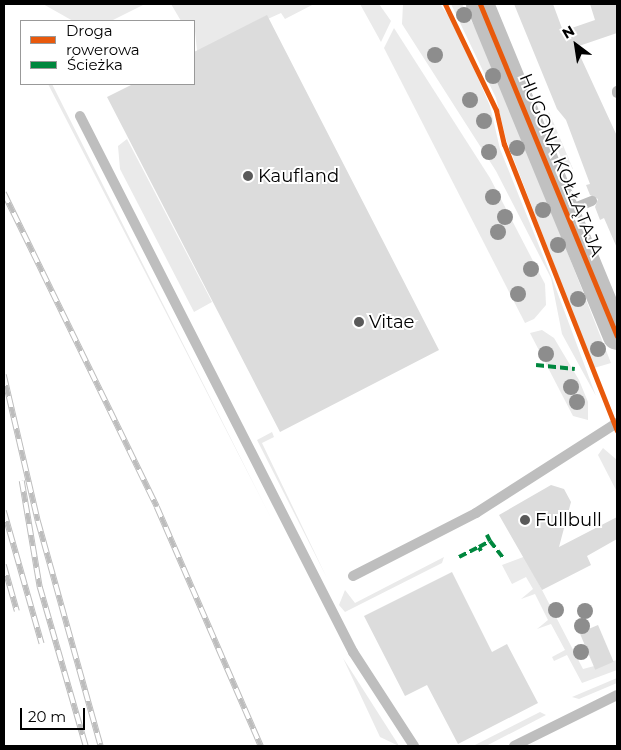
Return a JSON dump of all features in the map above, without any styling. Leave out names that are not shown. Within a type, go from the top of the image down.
[{"type":"street","name":"HUGONA KOŁŁĄTAJA","points":[[480,4],[617,336]]},
{"type":"lane","points":[[80,116],[353,652],[414,746]]},
{"type":"lane","points":[[566,211],[592,201]]},
{"type":"lane","points":[[353,576],[476,512],[617,423]]},
{"type":"lane","points":[[514,746],[617,695]]},
{"type":"path","points":[[559,522],[573,524]]},
{"type":"shaded area","points":[[43,4],[145,4],[113,20],[71,20]]},
{"type":"shaded area","points":[[171,4],[314,4],[285,19],[281,13],[197,51],[195,20],[180,20]]},
{"type":"shaded area","points":[[360,4],[379,4],[391,21],[381,42]]},
{"type":"shaded area","points":[[403,4],[440,4],[455,25],[490,106],[500,149],[552,278],[596,396],[562,334],[551,278],[496,171],[402,24]]},
{"type":"shaded area","points":[[451,4],[462,4],[488,51],[611,363],[594,368],[506,139],[496,98]]},
{"type":"shaded area","points":[[394,28],[490,178],[545,284],[546,305],[534,319],[525,323],[384,48]]},
{"type":"shaded area","points":[[49,85],[53,85],[274,524]]},
{"type":"shaded area","points":[[549,112],[573,169],[565,167],[545,119]]},
{"type":"shaded area","points":[[127,139],[212,302],[194,312],[120,169],[118,146]]},
{"type":"shaded area","points":[[542,330],[554,338],[579,380],[588,402],[588,420],[573,416],[530,333]]},
{"type":"shaded area","points":[[272,432],[274,437],[262,443],[327,578],[257,440]]},
{"type":"shaded area","points":[[603,448],[617,460],[617,492],[598,455]]},
{"type":"shaded area","points":[[550,547],[528,563],[583,669],[617,660],[617,670],[582,683],[567,655],[554,661],[552,657],[565,650],[551,624],[537,629],[548,620],[535,594],[521,599],[533,589],[526,577],[512,584],[502,565]]},
{"type":"shaded area","points":[[444,557],[442,563],[345,612],[339,605],[345,590],[355,603]]},
{"type":"shaded area","points":[[343,658],[396,741],[399,746],[380,737]]},
{"type":"shaded area","points":[[617,678],[617,683],[579,699],[572,697]]},
{"type":"shaded area","points":[[540,712],[546,715],[486,746],[473,746]]},
{"type":"building","points":[[514,4],[553,4],[563,31],[595,20],[590,4],[617,4],[617,33],[576,47],[617,136],[617,248],[604,218],[600,220],[595,207],[598,199],[590,195],[586,185],[590,184],[566,120],[557,109]]},
{"type":"building","name":"Kaufland","points":[[267,15],[439,350],[280,432],[107,97],[131,85],[195,85],[195,51]]},
{"type":"building","points":[[551,485],[564,489],[571,502],[559,547],[617,517],[617,539],[587,556],[591,565],[542,590],[499,515]]},
{"type":"building","points":[[452,572],[492,652],[507,644],[538,703],[458,744],[427,685],[405,696],[364,616]]},
{"type":"building","points":[[598,625],[614,662],[595,670],[580,633]]},
{"type":"railway","points":[[4,193],[157,507],[261,746]]},
{"type":"railway","points":[[4,375],[38,521],[101,746]]},
{"type":"railway","points":[[22,481],[40,587],[86,746]]},
{"type":"railway","points":[[4,511],[42,644]]},
{"type":"railway","points":[[4,565],[17,611]]},
{"type":"marked path","points":[[536,365],[575,369]]},
{"type":"marked path","points":[[481,551],[479,547],[490,541],[487,535]]},
{"type":"marked path","points":[[490,541],[504,559]]},
{"type":"marked path","points":[[459,557],[479,547]]},
{"type":"cycle path","points":[[445,4],[496,110],[504,144],[617,431]]},
{"type":"cycle path","points":[[480,4],[617,336]]},
{"type":"place","name":"Kaufland","points":[[248,176]]},
{"type":"place","name":"Vitae","points":[[359,322]]},
{"type":"place","name":"Fullbull","points":[[525,520]]}]
